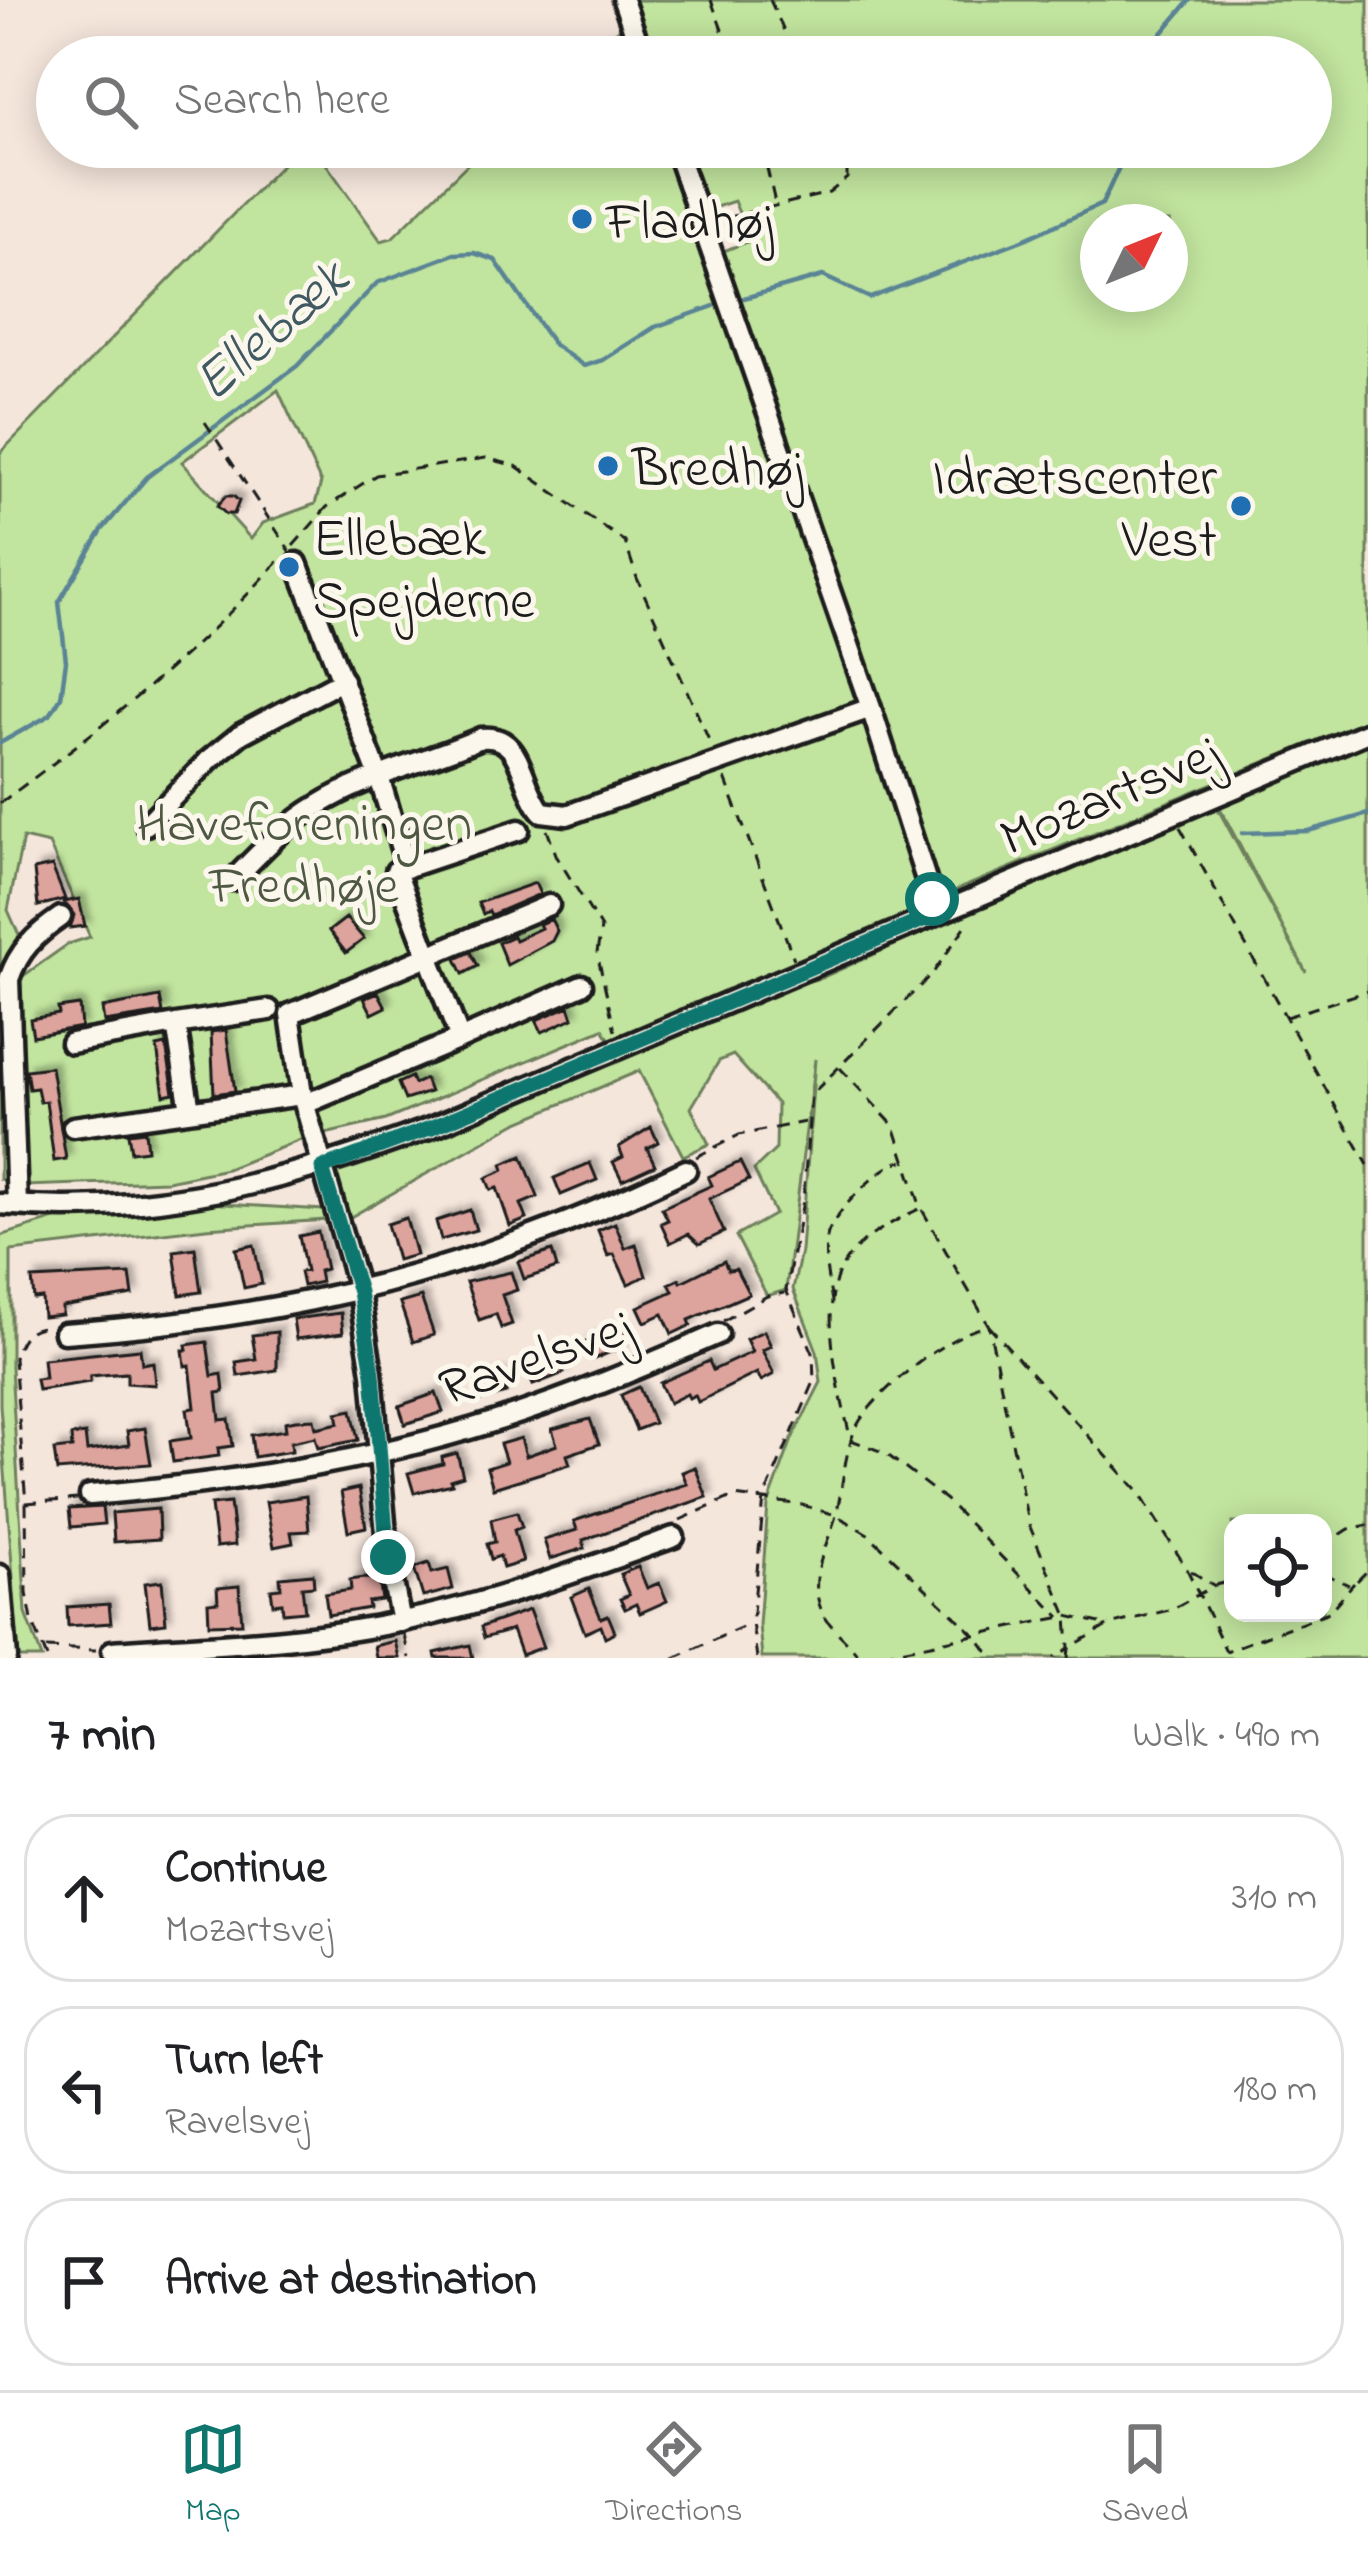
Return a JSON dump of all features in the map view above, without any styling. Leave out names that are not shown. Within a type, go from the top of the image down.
[{"type":"street","points":[[623,0],[636,36]]},
{"type":"street","points":[[681,168],[871,708],[937,914]]},
{"type":"street","points":[[293,556],[379,777],[427,957],[460,1039]]},
{"type":"street","points":[[146,825],[241,734],[343,680]]},
{"type":"street","points":[[233,880],[281,832],[316,806],[481,738],[502,740],[513,749],[542,812],[567,815],[871,708]]},
{"type":"street","name":"Mozartsvej","points":[[9,1204],[146,1204],[211,1196],[322,1168],[430,1128],[1368,733]]},
{"type":"street","points":[[374,872],[401,870],[519,830]]},
{"type":"street","points":[[322,1168],[303,1099],[290,1014],[549,905]]},
{"type":"street","points":[[9,1204],[9,979],[17,955],[61,917]]},
{"type":"street","points":[[73,1126],[303,1099],[582,986]]},
{"type":"street","points":[[70,1043],[269,1010]]},
{"type":"street","points":[[176,1024],[190,1110]]},
{"type":"street","name":"Ravelsvej","points":[[322,1168],[359,1292],[373,1373],[388,1557],[401,1622]]},
{"type":"street","name":"Ravelsvej","points":[[64,1333],[164,1326],[359,1292],[526,1241],[686,1170]]},
{"type":"street","name":"Ravelsvej","points":[[90,1495],[226,1481],[379,1454],[495,1422],[608,1382],[718,1334]]},
{"type":"street","points":[[112,1651],[310,1637],[401,1622],[506,1596],[674,1537]]},
{"type":"street","points":[[0,1575],[7,1658]]},
{"type":"path","points":[[711,0],[724,36]]},
{"type":"path","points":[[770,0],[786,36]]},
{"type":"path","points":[[767,168],[776,207]]},
{"type":"path","points":[[725,218],[829,193],[842,184],[847,168]]},
{"type":"path","points":[[207,424],[293,556]]},
{"type":"path","points":[[0,803],[55,763],[226,619],[293,556],[327,507],[376,476],[486,458],[516,466],[625,542],[719,763],[799,972]]},
{"type":"path","points":[[542,812],[557,857],[601,928],[600,973],[622,1047]]},
{"type":"path","points":[[1173,814],[1368,1165]]},
{"type":"path","points":[[757,1658],[752,1623],[764,1498],[814,1382],[813,1353],[787,1293],[803,1201],[811,1094],[933,974],[971,917]]},
{"type":"path","points":[[1285,1018],[1368,992]]},
{"type":"path","points":[[839,1066],[887,1115],[921,1208],[989,1326],[1138,1491],[1187,1569],[1222,1649],[1234,1651]]},
{"type":"path","points":[[686,1170],[692,1159],[740,1135],[807,1121]]},
{"type":"path","points":[[851,1440],[836,1367],[826,1236],[833,1222],[887,1165],[904,1161]]},
{"type":"path","points":[[832,1302],[841,1269],[852,1254],[885,1226],[921,1208]]},
{"type":"path","points":[[718,1334],[722,1322],[767,1296],[787,1293]]},
{"type":"path","points":[[47,1658],[27,1593],[26,1502],[14,1358],[19,1339],[34,1327],[57,1325],[64,1333]]},
{"type":"path","points":[[989,1326],[959,1334],[915,1364],[860,1420],[816,1579],[817,1598],[836,1633],[861,1658],[1067,1616],[1109,1625]]},
{"type":"path","points":[[989,1326],[1028,1522],[1067,1616],[1068,1658]]},
{"type":"path","points":[[851,1440],[884,1453],[946,1500],[1060,1617]]},
{"type":"path","points":[[26,1502],[90,1495]]},
{"type":"path","points":[[674,1537],[676,1522],[734,1496],[836,1515],[868,1534],[992,1658]]},
{"type":"path","points":[[1332,1540],[1349,1529],[1368,1525]]},
{"type":"path","points":[[1187,1569],[1215,1586]]},
{"type":"path","points":[[1221,1658],[1330,1612],[1368,1570]]},
{"type":"path","points":[[1332,1578],[1346,1585],[1354,1583]]},
{"type":"path","points":[[1054,1658],[1109,1625],[1173,1609],[1224,1584]]},
{"type":"path","points":[[401,1622],[409,1658]]},
{"type":"path","points":[[674,1658],[752,1623]]},
{"type":"path","points":[[44,1648],[112,1651]]},
{"type":"green space","points":[[631,0],[1368,0],[1368,719],[942,896],[721,252],[747,242],[755,232],[742,220],[734,201],[707,210],[692,168],[1332,168],[1332,36],[644,36]]},
{"type":"green space","points":[[624,26],[628,36],[609,36]]},
{"type":"green space","name":"Haveforeningen Fredhøje","points":[[278,168],[329,168],[381,241],[392,238],[464,168],[675,168],[923,891],[911,913],[611,1042],[603,1029],[386,1120],[303,1139],[227,1169],[167,1181],[25,1186],[13,1011],[16,981],[68,944],[90,937],[49,844],[23,838],[8,910],[19,935],[9,959],[10,1182],[0,1179],[0,453]],"holes":[[[278,390],[321,483],[315,504],[263,523],[251,539],[182,462]]]},
{"type":"green space","points":[[1368,744],[1368,1658],[762,1658],[759,1625],[768,1505],[792,1439],[821,1382],[817,1351],[793,1289],[801,1251],[815,1059],[786,1290],[767,1296],[736,1236],[775,1214],[754,1170],[776,1149],[777,1104],[733,1055],[719,1061],[691,1108],[709,1144],[683,1156],[639,1071],[516,1123],[347,1219],[333,1173],[784,987],[821,978],[1217,807],[1306,972],[1219,806]]},
{"type":"green space","points":[[208,1203],[324,1210],[326,1220],[206,1228],[11,1251],[11,1367],[26,1613],[42,1658],[19,1658],[0,1405],[0,1236],[58,1218]]},
{"type":"building","points":[[226,496],[239,501],[234,514],[217,506]]},
{"type":"building","points":[[52,866],[65,899],[38,906],[34,870]]},
{"type":"building","points":[[535,883],[540,894],[483,914],[478,903]]},
{"type":"building","points":[[79,899],[85,926],[70,928],[74,915],[64,902]]},
{"type":"building","points":[[346,918],[364,939],[346,953],[329,931]]},
{"type":"building","points":[[551,919],[557,931],[552,941],[507,965],[498,943],[513,936],[515,940]]},
{"type":"building","points":[[471,952],[478,966],[463,974],[456,959]]},
{"type":"building","points":[[378,992],[386,1007],[372,1014],[364,998]]},
{"type":"building","points":[[160,997],[163,1013],[104,1022],[102,1008]]},
{"type":"building","points":[[79,1005],[81,1027],[33,1036],[30,1019]]},
{"type":"building","points":[[569,1006],[573,1018],[542,1032],[536,1020]]},
{"type":"building","points":[[226,1030],[235,1091],[214,1094],[211,1032]]},
{"type":"building","points":[[166,1045],[174,1093],[164,1095],[157,1047]]},
{"type":"building","points":[[51,1067],[66,1159],[54,1161],[46,1101],[40,1102],[37,1088],[29,1089],[26,1070]]},
{"type":"building","points":[[411,1077],[414,1084],[425,1079],[430,1092],[405,1100],[398,1083]]},
{"type":"building","points":[[651,1127],[658,1142],[647,1148],[655,1165],[622,1180],[613,1162],[623,1157],[619,1147]]},
{"type":"building","points":[[145,1131],[147,1150],[131,1152],[128,1133]]},
{"type":"building","points":[[522,1156],[538,1197],[521,1204],[527,1219],[510,1226],[497,1188],[491,1190],[486,1178],[504,1170],[502,1164]]},
{"type":"building","points":[[740,1162],[749,1180],[709,1199],[724,1232],[699,1244],[688,1234],[670,1243],[661,1223],[668,1220],[662,1208],[712,1185],[708,1177]]},
{"type":"building","points":[[590,1163],[597,1180],[561,1195],[554,1178]]},
{"type":"building","points":[[470,1210],[476,1230],[441,1240],[436,1221]]},
{"type":"building","points":[[406,1218],[416,1255],[397,1260],[387,1224]]},
{"type":"building","points":[[615,1223],[625,1248],[636,1244],[646,1276],[628,1284],[614,1254],[608,1256],[598,1230]]},
{"type":"building","points":[[318,1232],[326,1269],[319,1271],[321,1282],[303,1286],[300,1272],[306,1271],[299,1236]]},
{"type":"building","points":[[254,1245],[262,1284],[244,1288],[236,1249]]},
{"type":"building","points":[[195,1248],[201,1292],[180,1295],[174,1251]]},
{"type":"building","points":[[552,1251],[557,1268],[524,1279],[518,1262]]},
{"type":"building","points":[[724,1261],[728,1270],[736,1269],[749,1294],[689,1320],[691,1325],[672,1334],[663,1314],[645,1322],[638,1307],[673,1291],[669,1284]]},
{"type":"building","points":[[511,1272],[517,1290],[502,1295],[512,1324],[501,1328],[496,1314],[479,1320],[466,1282]]},
{"type":"building","points":[[130,1274],[133,1295],[62,1307],[62,1315],[43,1317],[42,1298],[34,1299],[32,1279]]},
{"type":"building","points":[[421,1297],[434,1335],[413,1342],[400,1303]]},
{"type":"building","points":[[341,1313],[343,1333],[296,1339],[293,1319]]},
{"type":"building","points":[[623,1327],[628,1339],[620,1343],[622,1347],[592,1360],[584,1343]]},
{"type":"building","points":[[764,1331],[771,1346],[762,1350],[774,1374],[761,1381],[757,1373],[698,1402],[695,1395],[689,1398],[687,1394],[669,1403],[660,1383],[709,1361],[713,1370],[752,1352],[746,1339]]},
{"type":"building","points":[[277,1332],[277,1370],[238,1376],[236,1362],[256,1359],[252,1335]]},
{"type":"building","points":[[207,1342],[212,1376],[222,1374],[224,1392],[217,1393],[220,1420],[229,1419],[233,1446],[218,1448],[219,1456],[173,1462],[170,1441],[191,1438],[187,1409],[195,1408],[190,1365],[185,1366],[183,1350],[186,1345]]},
{"type":"building","points":[[140,1349],[142,1364],[153,1362],[155,1385],[127,1383],[127,1373],[90,1376],[90,1382],[38,1390],[36,1379],[45,1378],[43,1359]]},
{"type":"building","points":[[557,1356],[564,1373],[533,1385],[526,1368]]},
{"type":"building","points":[[501,1375],[506,1393],[482,1400],[477,1382]]},
{"type":"building","points":[[639,1387],[654,1423],[636,1430],[621,1395]]},
{"type":"building","points":[[436,1393],[443,1412],[405,1424],[399,1406]]},
{"type":"building","points":[[352,1410],[358,1440],[318,1448],[315,1437],[291,1442],[292,1451],[254,1457],[251,1435],[286,1430],[285,1422],[296,1420],[314,1419],[316,1428],[339,1423],[337,1413]]},
{"type":"building","points":[[590,1419],[599,1444],[567,1455],[570,1464],[493,1488],[487,1468],[506,1462],[500,1444],[521,1438],[526,1456],[557,1445],[552,1429]]},
{"type":"building","points":[[145,1428],[151,1464],[57,1471],[54,1450],[72,1448],[71,1436],[85,1434],[87,1451],[129,1445],[127,1431]]},
{"type":"building","points":[[457,1453],[463,1476],[450,1480],[452,1484],[414,1493],[408,1473],[443,1464],[442,1457]]},
{"type":"building","points":[[695,1467],[707,1497],[583,1540],[585,1548],[550,1559],[544,1540],[577,1530],[574,1521],[687,1484],[682,1472]]},
{"type":"building","points":[[359,1488],[366,1527],[348,1531],[341,1492]]},
{"type":"building","points":[[306,1496],[309,1531],[291,1532],[293,1543],[274,1547],[266,1502]]},
{"type":"building","points":[[230,1503],[235,1545],[216,1547],[211,1505]]},
{"type":"building","points":[[102,1507],[104,1524],[71,1527],[69,1509]]},
{"type":"building","points":[[158,1509],[159,1539],[114,1542],[112,1513]]},
{"type":"building","points":[[517,1512],[522,1527],[514,1530],[523,1562],[503,1568],[500,1556],[491,1559],[487,1544],[495,1542],[491,1519]]},
{"type":"building","points":[[429,1563],[432,1573],[448,1569],[453,1589],[423,1597],[414,1568]]},
{"type":"building","points":[[638,1567],[647,1588],[659,1583],[667,1601],[640,1613],[636,1604],[625,1609],[620,1599],[629,1595],[620,1574]]},
{"type":"building","points":[[313,1574],[314,1586],[302,1587],[305,1611],[283,1613],[282,1603],[273,1604],[271,1589],[281,1588],[280,1577]]},
{"type":"building","points":[[379,1579],[382,1600],[368,1602],[369,1608],[328,1615],[325,1594],[351,1590],[350,1580]]},
{"type":"building","points":[[162,1581],[166,1623],[150,1625],[145,1583]]},
{"type":"building","points":[[239,1586],[242,1623],[209,1624],[208,1603],[218,1602],[217,1588]]},
{"type":"building","points":[[589,1589],[601,1618],[608,1615],[615,1632],[605,1637],[601,1626],[585,1633],[571,1597]]},
{"type":"building","points":[[109,1604],[111,1623],[68,1626],[67,1607]]},
{"type":"building","points":[[529,1610],[543,1647],[521,1655],[512,1630],[484,1638],[481,1627]]},
{"type":"building","points":[[395,1641],[399,1658],[376,1658],[374,1646]]},
{"type":"building","points":[[470,1645],[473,1658],[436,1658],[435,1653]]},
{"type":"waterway","name":"Ellebæk","points":[[1160,36],[1190,0]]},
{"type":"waterway","name":"Ellebæk","points":[[744,298],[823,276],[870,298],[1102,204],[1119,168]]},
{"type":"waterway","name":"Ellebæk","points":[[0,743],[50,715],[61,697],[66,661],[59,602],[102,530],[147,477],[297,366],[377,283],[454,254],[474,253],[495,260],[553,344],[584,366],[603,360],[655,327],[714,306]]},
{"type":"waterway","points":[[1242,833],[1308,831],[1368,814]]},
{"type":"place","name":"Fladhøj","points":[[582,219]]},
{"type":"place","name":"Bredhøj","points":[[608,466]]},
{"type":"place","name":"Idrætscenter Vest","points":[[1241,506]]},
{"type":"place","name":"Ellebæk Spejderne","points":[[289,567]]},
{"type":"route","points":[[388,1557],[373,1373],[359,1292],[322,1168],[430,1128],[937,914],[932,899]]}]
